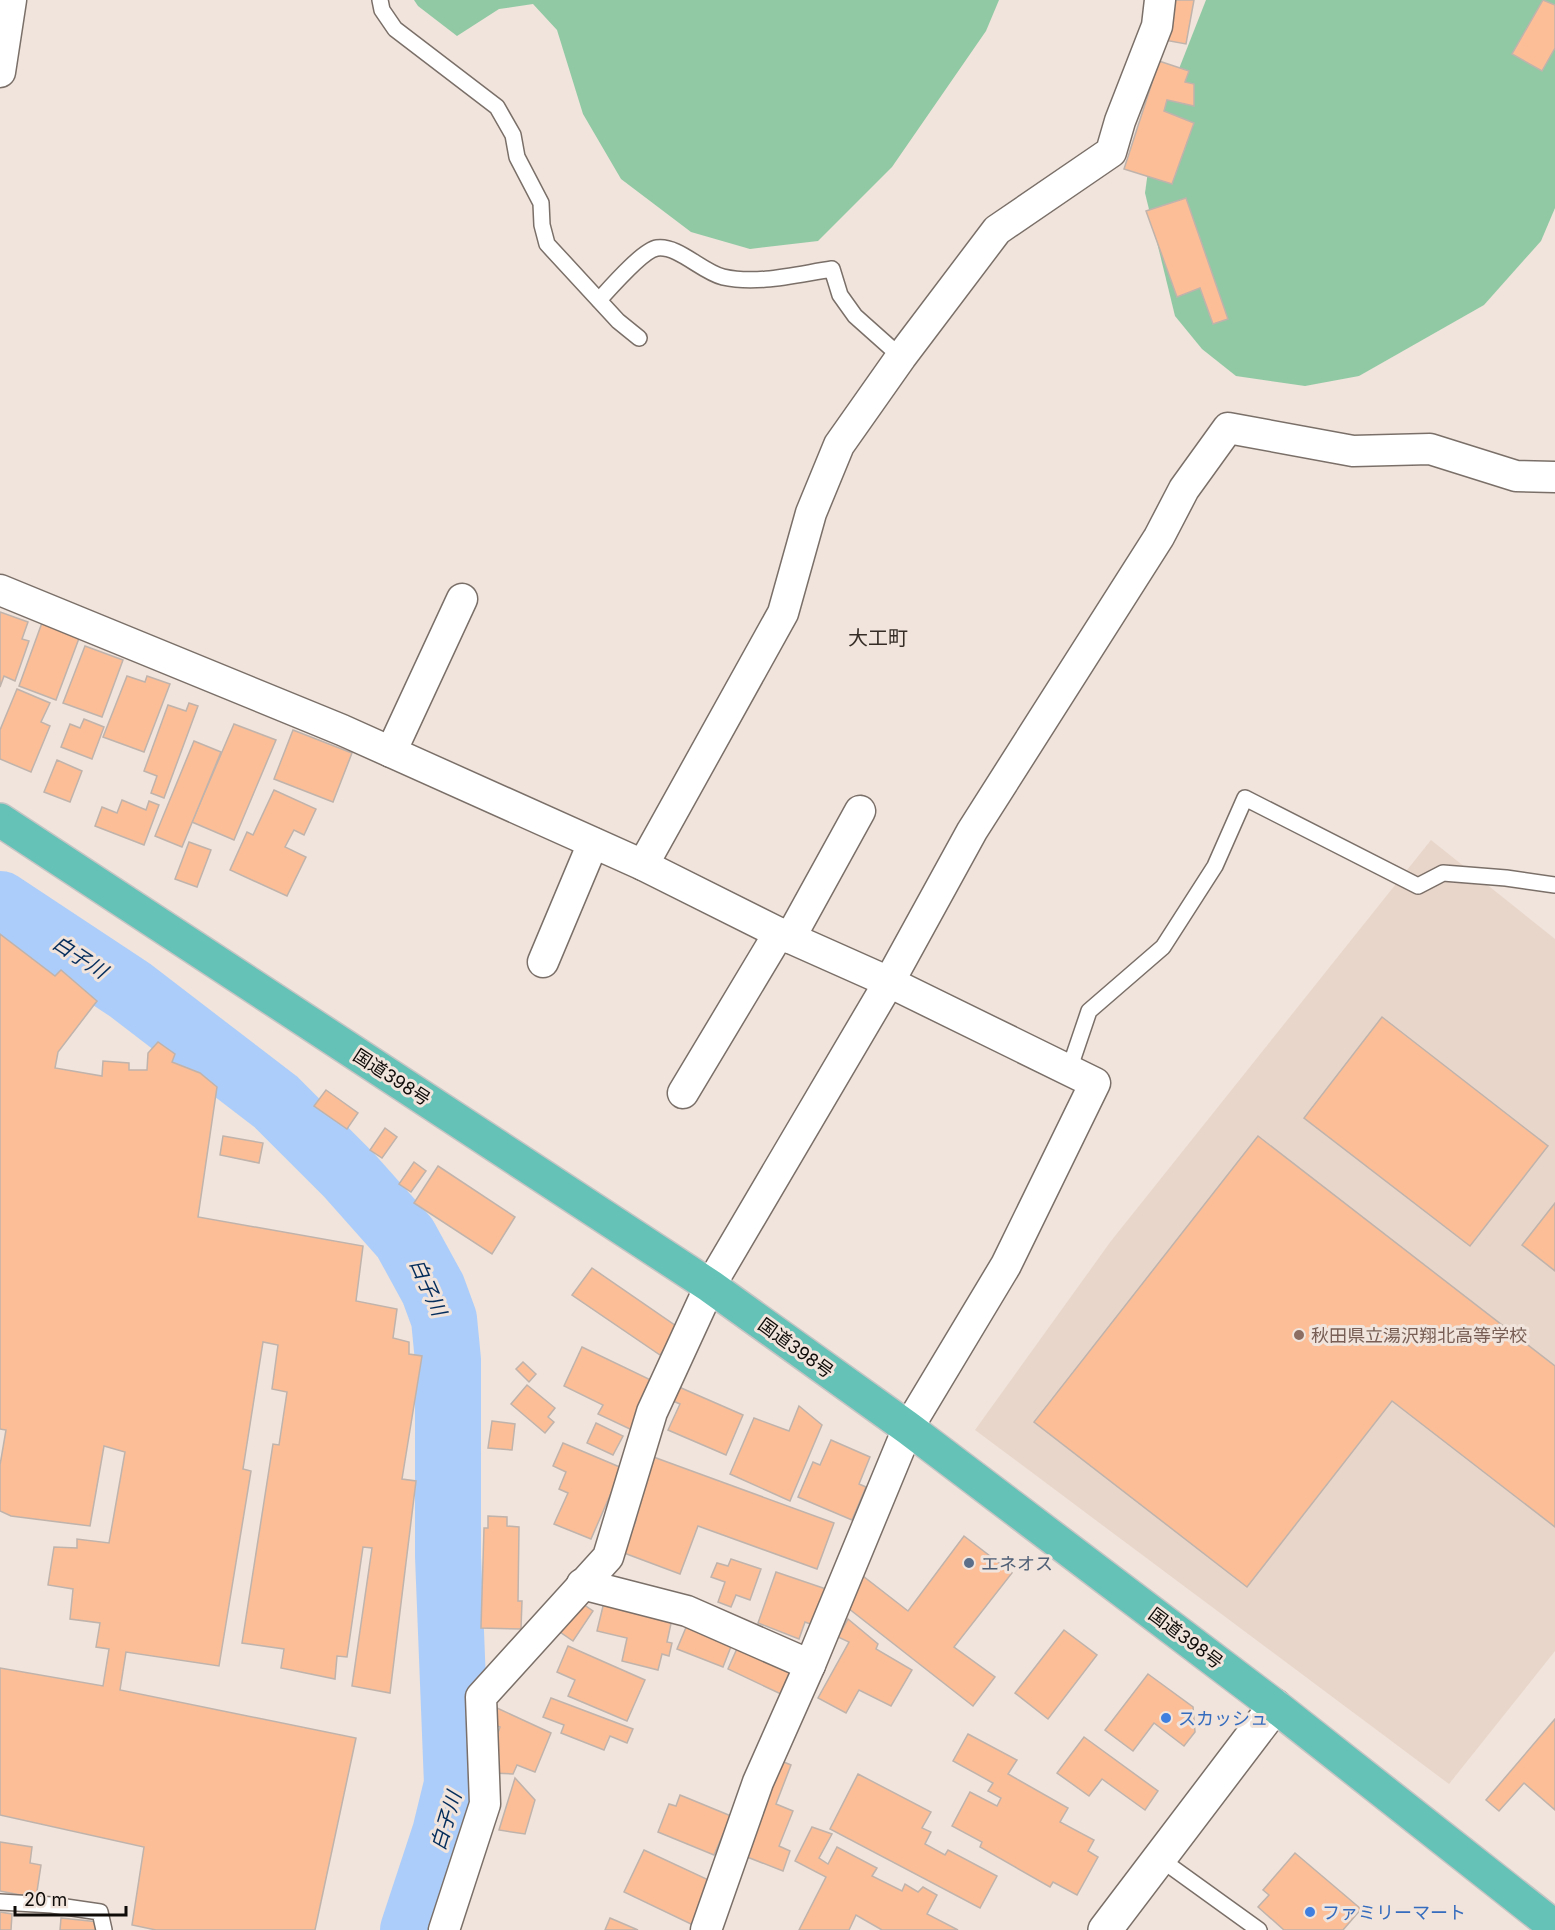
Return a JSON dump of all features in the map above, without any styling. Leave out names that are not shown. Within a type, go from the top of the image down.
[{"type":"highway","name":"国道398号","points":[[0,820],[710,1286],[908,1428],[1275,1706],[1555,1927]]},
{"type":"street","points":[[0,72],[11,0]]},
{"type":"street","points":[[643,865],[783,613],[811,513],[839,445],[997,230],[1111,152],[1120,121],[1157,26],[1160,0]]},
{"type":"street","points":[[444,1930],[485,1804],[481,1697],[608,1557],[652,1412],[710,1286],[889,982],[972,831],[1159,537],[1184,489],[1228,429],[1353,451],[1430,449],[1516,476],[1555,477]]},
{"type":"street","points":[[0,590],[320,721],[643,865],[1095,1083],[1006,1265],[908,1428],[810,1665],[758,1782],[706,1930]]},
{"type":"street","points":[[391,752],[462,599]]},
{"type":"street","points":[[683,1093],[860,811]]},
{"type":"street","points":[[543,962],[592,843]]},
{"type":"street","points":[[582,1584],[687,1611],[810,1665]]},
{"type":"street","points":[[1105,1930],[1275,1706]]},
{"type":"lane","points":[[380,0],[382,10],[395,29],[496,107],[513,135],[517,157],[541,203],[542,225],[547,244],[618,321],[639,338]]},
{"type":"lane","points":[[599,300],[645,254],[656,248],[671,250],[722,277],[746,279],[832,269],[840,295],[855,316],[902,357]]},
{"type":"lane","points":[[1069,1070],[1089,1011],[1163,947],[1215,866],[1245,798],[1418,886],[1443,873],[1555,885]]},
{"type":"lane","points":[[1159,1858],[1258,1930]]},
{"type":"lane","points":[[0,1902],[52,1905],[100,1912],[104,1930]]},
{"type":"shaded area","name":"秋田県立湯沢翔北高等学校","points":[[1431,840],[1555,939],[1555,1651],[1449,1784],[975,1430],[1111,1241]]},
{"type":"green space","points":[[414,0],[999,0],[986,31],[892,167],[818,241],[750,249],[691,232],[621,179],[583,114],[557,30],[533,4],[499,9],[457,36],[418,6]]},
{"type":"green space","points":[[1206,0],[1555,0],[1555,208],[1541,241],[1484,305],[1359,376],[1305,386],[1236,376],[1202,349],[1175,316],[1145,193],[1153,135]]},
{"type":"building","points":[[1172,0],[1194,0],[1186,44],[1164,40]]},
{"type":"building","points":[[1543,0],[1555,5],[1555,48],[1542,71],[1512,54]]},
{"type":"building","points":[[1159,61],[1189,71],[1185,82],[1194,84],[1194,106],[1167,100],[1164,111],[1194,123],[1172,184],[1124,169]]},
{"type":"building","points":[[1186,198],[1228,319],[1213,324],[1200,288],[1177,297],[1146,211]]},
{"type":"building","points":[[0,612],[28,622],[22,639],[29,641],[15,681],[4,676],[0,687]]},
{"type":"building","points":[[43,620],[81,633],[56,700],[19,686]]},
{"type":"building","points":[[85,646],[123,660],[102,717],[63,703]]},
{"type":"building","points":[[127,676],[145,682],[147,676],[170,684],[144,752],[103,737]]},
{"type":"building","points":[[17,689],[50,703],[41,722],[50,726],[31,772],[0,759],[0,730]]},
{"type":"building","points":[[189,703],[198,706],[164,798],[151,793],[157,776],[144,771],[168,705],[186,711]]},
{"type":"building","points":[[84,719],[104,727],[92,759],[61,747],[70,724],[80,728]]},
{"type":"building","points":[[234,724],[276,740],[234,840],[192,822]]},
{"type":"building","points":[[293,730],[352,753],[333,802],[274,779]]},
{"type":"building","points":[[194,741],[221,752],[182,847],[155,836]]},
{"type":"building","points":[[57,760],[82,771],[70,802],[44,792]]},
{"type":"building","points":[[274,790],[316,809],[304,835],[294,830],[285,847],[306,857],[287,896],[230,870],[247,832],[253,835]]},
{"type":"building","points":[[122,800],[146,810],[149,801],[159,805],[144,845],[95,826],[102,807],[117,813]]},
{"type":"building","points":[[189,842],[211,850],[197,887],[175,879]]},
{"type":"building","points":[[0,934],[55,976],[61,970],[97,1001],[58,1052],[55,1068],[102,1076],[103,1061],[129,1063],[129,1070],[147,1070],[148,1053],[158,1042],[175,1054],[172,1062],[200,1073],[217,1087],[198,1217],[363,1246],[356,1301],[397,1309],[393,1338],[409,1342],[409,1354],[422,1356],[402,1479],[416,1481],[390,1693],[352,1686],[372,1548],[363,1547],[347,1657],[337,1656],[335,1679],[281,1668],[284,1649],[242,1643],[273,1444],[279,1445],[287,1392],[272,1389],[278,1345],[263,1342],[243,1469],[251,1471],[219,1666],[126,1652],[120,1690],[356,1738],[315,1930],[156,1930],[132,1925],[144,1847],[0,1815],[0,1668],[103,1686],[109,1649],[96,1647],[100,1623],[70,1619],[73,1589],[48,1585],[54,1547],[77,1548],[77,1539],[109,1543],[125,1452],[104,1446],[90,1526],[11,1516],[0,1511],[0,1465],[6,1430],[0,1429]]},
{"type":"building","points":[[1382,1017],[1548,1146],[1470,1246],[1304,1118]]},
{"type":"building","points":[[326,1090],[358,1113],[347,1129],[314,1106]]},
{"type":"building","points":[[385,1128],[397,1137],[382,1158],[370,1150]]},
{"type":"building","points":[[223,1136],[263,1143],[259,1163],[220,1155]]},
{"type":"building","points":[[1258,1136],[1555,1366],[1555,1527],[1392,1401],[1247,1587],[1034,1422]]},
{"type":"building","points":[[414,1162],[426,1171],[411,1192],[399,1184]]},
{"type":"building","points":[[438,1166],[515,1217],[492,1254],[414,1203]]},
{"type":"building","points":[[1555,1203],[1555,1271],[1522,1245]]},
{"type":"building","points":[[592,1268],[679,1328],[660,1355],[572,1295]]},
{"type":"building","points":[[582,1347],[655,1382],[632,1430],[598,1414],[603,1405],[564,1386]]},
{"type":"building","points":[[523,1362],[536,1374],[529,1382],[516,1369]]},
{"type":"building","points":[[527,1385],[555,1408],[548,1417],[554,1422],[545,1433],[511,1404]]},
{"type":"building","points":[[679,1387],[743,1415],[726,1455],[668,1430],[680,1404],[673,1401]]},
{"type":"building","points":[[799,1406],[822,1425],[790,1501],[730,1474],[754,1418],[789,1431]]},
{"type":"building","points":[[492,1421],[515,1424],[512,1450],[488,1448]]},
{"type":"building","points":[[596,1423],[623,1436],[613,1455],[587,1443]]},
{"type":"building","points":[[831,1440],[870,1457],[859,1484],[866,1487],[852,1520],[798,1497],[813,1462],[820,1465]]},
{"type":"building","points":[[563,1443],[622,1468],[591,1539],[554,1524],[568,1493],[559,1489],[566,1472],[553,1466]]},
{"type":"building","points":[[648,1455],[834,1523],[817,1569],[698,1526],[680,1574],[624,1553],[636,1520],[626,1516]]},
{"type":"building","points":[[488,1516],[507,1517],[507,1526],[519,1527],[518,1601],[522,1601],[521,1629],[481,1628],[484,1528],[488,1528]]},
{"type":"building","points":[[964,1536],[1012,1573],[954,1647],[995,1677],[973,1706],[848,1608],[859,1573],[908,1611]]},
{"type":"building","points":[[731,1559],[761,1569],[750,1600],[736,1595],[731,1607],[718,1602],[725,1582],[711,1577],[717,1563],[728,1566]]},
{"type":"building","points":[[776,1572],[826,1589],[813,1625],[805,1622],[799,1639],[758,1623]]},
{"type":"building","points":[[580,1602],[593,1611],[573,1641],[560,1632]]},
{"type":"building","points":[[604,1602],[672,1619],[667,1642],[672,1643],[669,1656],[662,1654],[658,1670],[622,1661],[627,1638],[597,1631]]},
{"type":"building","points":[[848,1619],[878,1644],[876,1649],[912,1670],[891,1706],[859,1690],[846,1713],[818,1698],[849,1642],[838,1637]]},
{"type":"building","points":[[687,1625],[732,1644],[723,1667],[677,1649]]},
{"type":"building","points":[[1064,1630],[1097,1655],[1048,1719],[1015,1693]]},
{"type":"building","points":[[739,1644],[795,1669],[783,1695],[728,1669]]},
{"type":"building","points":[[568,1646],[645,1680],[627,1721],[568,1696],[575,1680],[557,1672]]},
{"type":"building","points":[[1148,1674],[1193,1707],[1195,1732],[1184,1746],[1154,1723],[1133,1751],[1105,1730]]},
{"type":"building","points":[[551,1698],[633,1729],[627,1743],[610,1736],[604,1750],[561,1733],[564,1725],[543,1717]]},
{"type":"building","points":[[497,1708],[551,1733],[535,1772],[517,1765],[513,1774],[492,1773],[493,1746],[500,1727],[493,1725]]},
{"type":"building","points":[[1555,1719],[1555,1810],[1524,1783],[1499,1811],[1486,1800]]},
{"type":"building","points":[[968,1734],[1017,1760],[1008,1774],[1068,1808],[1060,1822],[1094,1840],[1088,1851],[1098,1857],[1077,1895],[1053,1882],[1050,1887],[980,1847],[982,1842],[952,1826],[970,1792],[997,1806],[1001,1798],[988,1791],[993,1783],[953,1761]]},
{"type":"building","points":[[1084,1737],[1158,1791],[1145,1810],[1102,1779],[1089,1796],[1057,1773]]},
{"type":"building","points":[[779,1760],[791,1765],[776,1804],[793,1811],[779,1846],[790,1851],[783,1871],[742,1855]]},
{"type":"building","points":[[858,1774],[931,1812],[922,1828],[931,1832],[925,1844],[945,1855],[948,1850],[997,1876],[980,1908],[830,1829]]},
{"type":"building","points":[[515,1778],[535,1800],[525,1834],[499,1830]]},
{"type":"building","points":[[680,1795],[731,1816],[714,1855],[658,1832],[669,1804],[676,1806]]},
{"type":"building","points":[[812,1827],[832,1834],[819,1858],[828,1864],[837,1847],[877,1868],[872,1876],[902,1891],[905,1884],[918,1892],[923,1887],[937,1895],[927,1914],[958,1930],[882,1930],[856,1915],[849,1930],[799,1930],[826,1877],[795,1861]]},
{"type":"building","points":[[0,1842],[32,1847],[30,1863],[41,1865],[36,1898],[0,1891]]},
{"type":"building","points":[[644,1850],[713,1882],[693,1925],[624,1892]]},
{"type":"building","points":[[1295,1853],[1361,1909],[1343,1930],[1284,1930],[1258,1907],[1269,1895],[1263,1890]]},
{"type":"building","points":[[0,1912],[12,1914],[11,1930],[0,1930]]},
{"type":"building","points":[[61,1918],[99,1922],[98,1930],[60,1930]]},
{"type":"building","points":[[610,1918],[638,1930],[605,1930]]},
{"type":"waterway","name":"白子川","points":[[0,904],[130,990],[276,1102],[349,1175],[405,1238],[433,1289],[444,1319],[448,1360],[448,1556],[457,1784],[445,1833],[413,1930]]},
{"type":"place","name":"秋田県立湯沢翔北高等学校","points":[[1299,1335]]},
{"type":"place","name":"エネオス","points":[[969,1563]]},
{"type":"place","name":"スカッシュ","points":[[1166,1718]]},
{"type":"place","name":"ファミリーマート","points":[[1310,1912]]},
{"type":"district","name":"大工町","points":[[878,638]]}]
